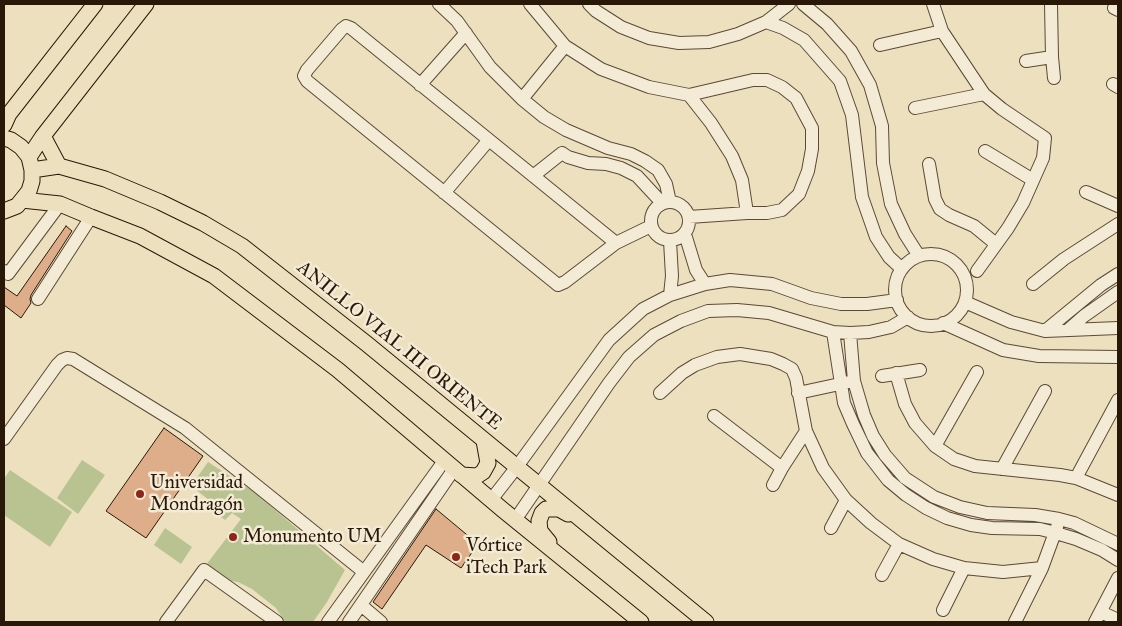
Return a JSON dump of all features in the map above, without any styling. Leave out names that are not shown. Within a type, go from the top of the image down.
[{"type":"main road","points":[[4,125],[8,114],[95,4]]},
{"type":"main road","points":[[10,211],[29,191],[32,181],[31,164],[43,136],[146,4]]},
{"type":"main road","points":[[43,136],[59,166]]},
{"type":"main road","points":[[4,138],[11,140],[21,147],[31,164]]},
{"type":"main road","name":"ANILLO VIAL III ORIENTE","points":[[31,164],[59,166],[105,179],[160,202],[203,223],[242,246],[367,344],[706,622]]},
{"type":"main road","points":[[10,211],[60,204],[140,236],[214,276],[338,370],[515,520],[641,622]]},
{"type":"main road","points":[[453,468],[476,476],[483,472],[488,464],[484,441]]},
{"type":"main road","points":[[559,556],[540,531],[539,521],[542,513],[546,509],[559,509],[581,520]]},
{"type":"street","points":[[439,4],[457,21],[490,68],[544,117],[566,130],[608,148],[645,160],[658,170],[666,184],[666,203]]},
{"type":"street","points":[[530,4],[566,46],[601,69],[649,87],[689,95],[753,80],[767,80],[782,87],[796,98],[812,128],[812,149],[808,171],[799,194],[782,210],[768,213],[747,212],[690,217]]},
{"type":"street","points":[[589,4],[596,11],[621,27],[649,38],[679,43],[716,40],[738,34],[766,22],[789,4]]},
{"type":"street","points":[[802,4],[827,24],[851,51],[870,85],[882,126],[883,163],[891,204],[905,234],[919,256]]},
{"type":"street","points":[[933,4],[942,31],[984,94],[1002,109],[1045,138],[1043,158],[1033,180],[1013,219],[977,272]]},
{"type":"street","points":[[1051,4],[1054,78]]},
{"type":"street","points":[[766,22],[783,28],[804,40],[840,81],[852,115],[862,196],[876,237],[889,256],[902,269]]},
{"type":"street","points":[[616,243],[351,28],[346,26],[312,63],[304,76],[558,285],[616,243],[651,226]]},
{"type":"street","points":[[880,44],[942,31]]},
{"type":"street","points":[[420,85],[466,33]]},
{"type":"street","points":[[522,99],[566,46]]},
{"type":"street","points":[[1026,61],[1052,57]]},
{"type":"street","points":[[915,108],[984,94]]},
{"type":"street","points":[[689,95],[711,123],[732,156],[742,180],[747,212]]},
{"type":"street","points":[[562,153],[566,130]]},
{"type":"street","points":[[444,193],[488,141]]},
{"type":"street","points":[[985,151],[1033,180]]},
{"type":"street","points":[[533,176],[562,153]]},
{"type":"street","points":[[562,153],[568,157],[588,163],[606,164],[621,168],[636,176],[666,203]]},
{"type":"street","points":[[929,164],[935,199],[940,209],[974,226],[996,244]]},
{"type":"street","points":[[1086,192],[1118,206]]},
{"type":"street","points":[[666,203],[679,204],[686,209],[690,217],[689,226],[685,234],[678,240],[661,239],[654,234],[651,226],[651,217],[655,209],[666,203]]},
{"type":"street","points":[[4,271],[8,274],[60,204]]},
{"type":"street","points":[[38,299],[91,217]]},
{"type":"street","points":[[1033,284],[1064,259],[1118,224]]},
{"type":"street","points":[[685,234],[696,270],[705,284]]},
{"type":"street","points":[[670,241],[672,276],[670,295]]},
{"type":"street","points":[[929,254],[948,258],[963,273],[967,292],[964,302],[956,315],[943,324],[931,326],[919,324],[908,317],[901,309],[897,300],[895,289],[897,278],[910,261],[919,256],[929,254]]},
{"type":"street","points":[[1046,331],[1101,285],[1118,274]]},
{"type":"street","points":[[491,500],[609,340],[643,309],[670,295],[705,284],[730,280],[772,284],[811,298],[841,304],[867,304],[897,300]]},
{"type":"street","points":[[1068,330],[1114,294],[1101,285]]},
{"type":"street","points":[[964,302],[1011,322],[1046,331],[1118,328]]},
{"type":"street","points":[[515,520],[628,357],[654,335],[681,321],[708,311],[737,310],[769,313],[833,332],[850,333],[869,332],[891,327],[908,317]]},
{"type":"street","points":[[943,324],[1003,350],[1039,356],[1118,357]]},
{"type":"street","points":[[833,332],[844,403],[867,453],[888,480],[906,495],[926,508],[947,518],[971,525],[992,528],[1040,529],[1076,539],[1118,560]]},
{"type":"street","points":[[850,333],[854,381],[864,415],[873,436],[885,455],[905,478],[934,498],[960,507],[987,513],[1035,515],[1059,519],[1074,523],[1118,544]]},
{"type":"street","points":[[660,393],[682,372],[717,357],[740,354],[771,359],[792,369],[796,378],[806,431],[823,468],[846,500],[871,524],[899,544],[934,559],[964,568],[1003,572],[1042,568]]},
{"type":"street","points":[[836,355],[851,354]]},
{"type":"street","points":[[4,439],[57,365],[67,358],[73,359],[185,428],[364,572]]},
{"type":"street","points":[[882,376],[920,370]]},
{"type":"street","points":[[935,446],[977,372]]},
{"type":"street","points":[[896,373],[905,404],[915,422],[935,446],[954,459],[976,466],[1034,471],[1076,478],[1118,495]]},
{"type":"street","points":[[798,393],[854,381]]},
{"type":"street","points":[[1002,469],[1045,391]]},
{"type":"street","points":[[1076,478],[1118,400]]},
{"type":"street","points":[[714,416],[782,468]]},
{"type":"street","points":[[773,485],[806,431]]},
{"type":"street","points":[[328,622],[364,572],[453,468]]},
{"type":"street","points":[[349,622],[453,468]]},
{"type":"street","points":[[831,528],[846,500]]},
{"type":"street","points":[[1014,622],[1042,568],[1056,533],[1059,519]]},
{"type":"street","points":[[882,575],[899,544]]},
{"type":"street","points":[[943,610],[964,568]]},
{"type":"street","points":[[166,622],[204,570],[277,622]]},
{"type":"street","points":[[1118,578],[1098,617],[1118,620]]},
{"type":"street","points":[[361,605],[381,622]]},
{"type":"green space","points":[[82,460],[105,475],[78,514],[57,498]]},
{"type":"green space","points":[[208,462],[253,491],[345,570],[313,622],[285,622],[276,608],[252,589],[238,582],[225,580],[206,565],[241,519],[232,513],[225,520],[215,512],[218,507],[191,486]]},
{"type":"green space","points":[[10,470],[72,512],[50,547],[4,515],[4,479]]},
{"type":"green space","points":[[165,528],[192,547],[181,564],[154,545]]},
{"type":"building","points":[[66,226],[72,231],[31,295],[31,303],[21,318],[4,305],[4,287],[17,296]]},
{"type":"building","points":[[164,428],[203,456],[146,538],[106,511]]},
{"type":"building","name":"Vórtice iTech Park","points":[[436,509],[478,544],[461,568],[426,545],[382,609],[373,602]]},
{"type":"place","name":"Universidad Mondragón","points":[[140,494]]},
{"type":"place","name":"Monumento UM","points":[[233,537]]},
{"type":"place","name":"Vórtice iTech Park","points":[[456,557]]}]
